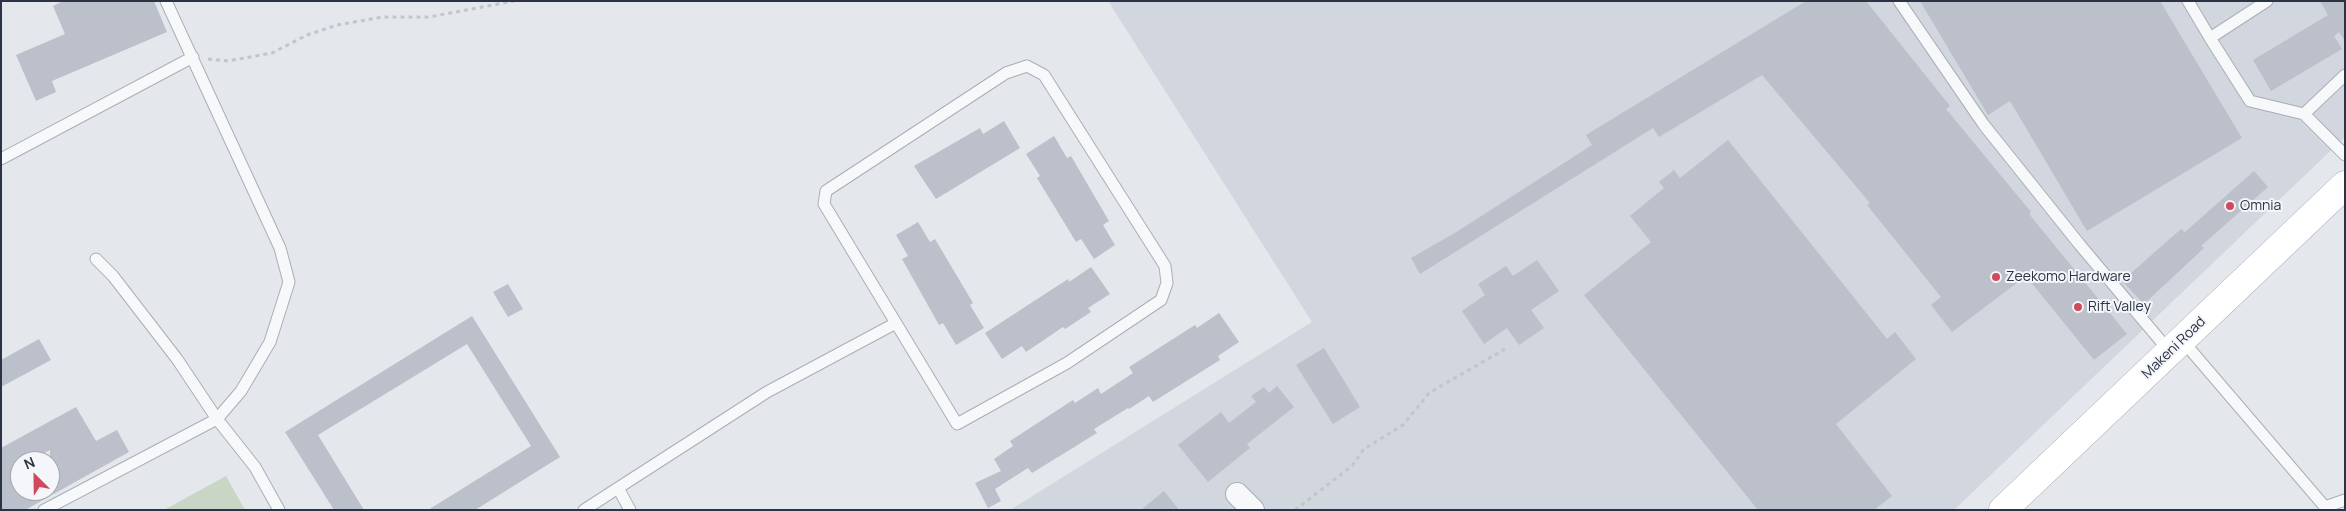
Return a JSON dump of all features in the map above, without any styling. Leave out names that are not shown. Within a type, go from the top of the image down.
[{"type":"main road","name":"Makeni Road","points":[[2003,510],[2345,185]]},
{"type":"street","points":[[1237,494],[1253,510]]},
{"type":"lane","points":[[44,510],[217,419],[241,391],[270,342],[289,282],[280,248],[166,1]]},
{"type":"lane","points":[[1899,1],[1984,125],[2080,245],[2325,506],[2345,500]]},
{"type":"lane","points":[[2188,1],[2250,101],[2304,114],[2345,155]]},
{"type":"lane","points":[[2210,38],[2267,1]]},
{"type":"lane","points":[[1,159],[193,57]]},
{"type":"lane","points":[[1027,66],[1044,74],[1165,266],[1167,283],[1161,300],[1067,363],[957,424],[896,323],[824,204],[826,191],[1006,73],[1027,66]]},
{"type":"lane","points":[[2304,114],[2345,75]]},
{"type":"lane","points":[[96,259],[113,276],[177,359],[217,419],[255,468],[279,510]]},
{"type":"lane","points":[[584,510],[767,392],[896,323]]},
{"type":"lane","points":[[618,488],[630,510]]},
{"type":"path","points":[[193,57],[228,61],[272,53],[307,35],[337,25],[383,17],[429,17],[514,1]]},
{"type":"path","points":[[1295,510],[1352,466],[1364,449],[1403,425],[1429,393],[1505,349]]},
{"type":"shaded area","points":[[1108,1],[2345,1],[2345,137],[1954,510],[1010,510],[1312,322]]},
{"type":"green space","points":[[226,476],[245,510],[164,510]]},
{"type":"building","points":[[63,1],[154,1],[167,32],[52,81],[56,92],[36,101],[16,55],[65,34],[53,6]]},
{"type":"building","points":[[1806,1],[1866,1],[1950,106],[1946,109],[2031,212],[2029,214],[2127,334],[2094,360],[2026,276],[1952,332],[1931,305],[1941,297],[1867,205],[1870,203],[1762,75],[1659,137],[1653,128],[1420,274],[1411,258],[1458,231],[1592,145],[1586,135]]},
{"type":"building","points":[[1920,1],[2160,1],[2242,138],[2087,231],[2010,101],[1988,115]]},
{"type":"building","points":[[2320,1],[2345,1],[2345,41],[2339,32],[2334,36],[2342,49],[2271,91],[2253,60],[2328,15]]},
{"type":"building","points":[[1004,121],[1020,148],[936,199],[914,166],[980,128],[983,134]]},
{"type":"building","points":[[1054,136],[1067,158],[1071,156],[1109,221],[1103,225],[1115,245],[1094,259],[1081,239],[1076,242],[1037,178],[1040,176],[1026,154]]},
{"type":"building","points":[[1728,140],[1887,339],[1895,332],[1916,359],[1836,424],[1892,496],[1874,510],[1758,510],[1584,295],[1651,242],[1630,216],[1664,188],[1659,182],[1674,170],[1680,178]]},
{"type":"building","points":[[2254,171],[2268,187],[2201,246],[2204,248],[2144,304],[2122,281],[2181,229],[2185,232]]},
{"type":"building","points":[[918,222],[930,242],[935,239],[973,303],[970,305],[984,328],[956,345],[943,323],[939,325],[902,259],[908,256],[896,235]]},
{"type":"building","points":[[1537,260],[1559,291],[1531,310],[1544,328],[1519,345],[1507,328],[1484,344],[1462,311],[1485,295],[1478,284],[1506,266],[1513,276]]},
{"type":"building","points":[[1091,267],[1110,294],[1088,308],[1091,312],[1065,329],[1063,327],[1026,352],[1022,346],[1002,359],[985,333],[1068,279],[1069,282]]},
{"type":"building","points":[[508,284],[523,309],[508,317],[493,292]]},
{"type":"building","points":[[1219,313],[1239,342],[1218,356],[1220,360],[1153,402],[1149,396],[1128,408],[1094,429],[1097,433],[1032,473],[1028,468],[995,489],[1001,501],[988,508],[975,483],[1001,471],[994,459],[1013,446],[1010,441],[1073,400],[1075,403],[1098,388],[1101,394],[1133,373],[1129,367],[1195,325],[1197,328]]},
{"type":"building","points":[[472,316],[560,457],[475,510],[428,510],[531,446],[467,344],[318,435],[364,510],[334,510],[285,432]]},
{"type":"building","points":[[39,339],[51,360],[1,387],[1,360]]},
{"type":"building","points":[[1324,348],[1360,407],[1333,424],[1296,365]]},
{"type":"building","points":[[1277,386],[1294,407],[1247,444],[1250,448],[1208,482],[1178,445],[1221,412],[1229,423],[1256,402],[1251,396],[1264,387],[1269,393]]},
{"type":"building","points":[[76,407],[96,441],[117,430],[129,452],[60,490],[60,451],[10,451],[10,501],[41,501],[25,510],[1,510],[1,448]]},
{"type":"building","points":[[1164,491],[1179,510],[1141,510]]},
{"type":"place","name":"Omnia","points":[[2230,206]]},
{"type":"place","name":"Zeekomo Hardware","points":[[1996,277]]},
{"type":"place","name":"Rift Valley","points":[[2078,307]]}]
